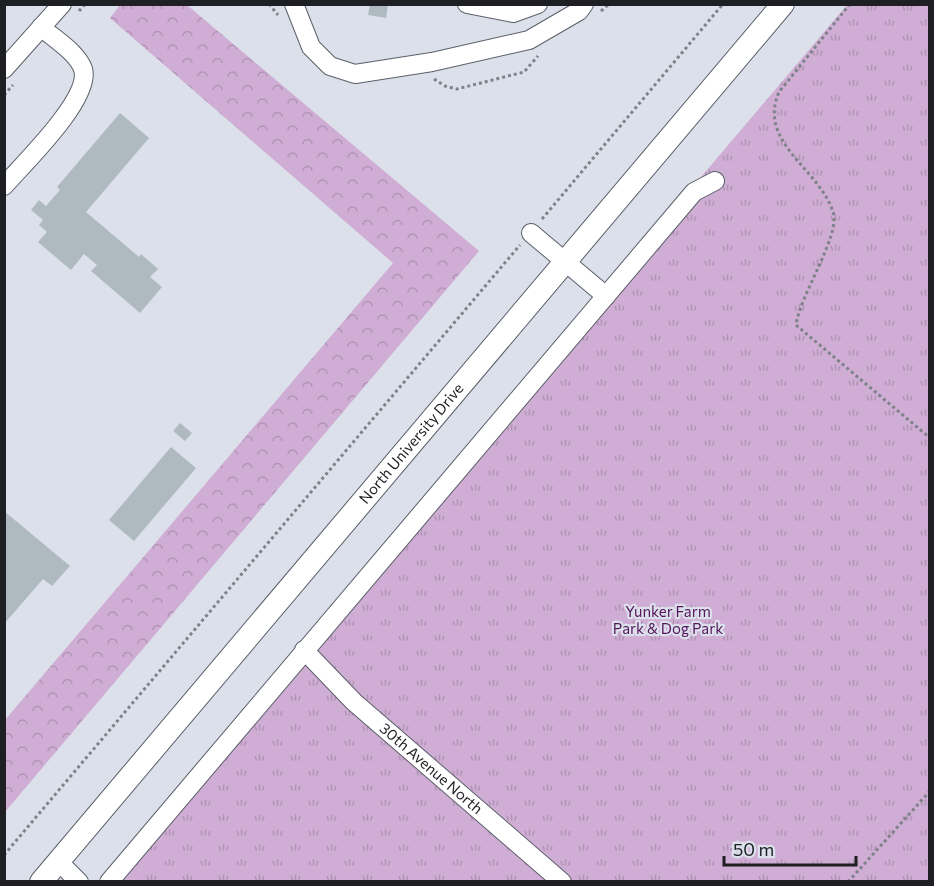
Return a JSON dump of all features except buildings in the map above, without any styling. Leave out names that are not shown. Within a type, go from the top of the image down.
[{"type":"main road","name":"North University Drive","points":[[41,882],[783,4]]},
{"type":"lane","points":[[294,4],[310,47],[330,66],[355,74],[432,62],[529,40],[579,11],[584,4]]},
{"type":"lane","points":[[467,4],[513,13],[538,4]]},
{"type":"lane","points":[[4,69],[41,27],[54,7]]},
{"type":"lane","points":[[4,186],[74,105],[82,87],[83,71],[75,57],[41,27]]},
{"type":"lane","points":[[109,882],[694,192],[715,181]]},
{"type":"lane","points":[[531,233],[606,296]]},
{"type":"lane","name":"30th Avenue North","points":[[304,651],[354,702],[562,882]]},
{"type":"lane","points":[[58,861],[79,882]]},
{"type":"path","points":[[4,855],[723,4]]},
{"type":"path","points":[[850,4],[779,92],[772,108],[773,124],[783,141],[828,198],[835,215],[832,236],[798,311],[796,325],[930,438]]},
{"type":"path","points":[[848,882],[930,791]]},
{"type":"green space","points":[[120,5],[187,5],[479,251],[5,812],[5,720],[393,263],[110,18]]},
{"type":"green space","name":"Yunker Farm Park & Dog Park","points":[[847,5],[929,5],[929,881],[103,882]]}]
